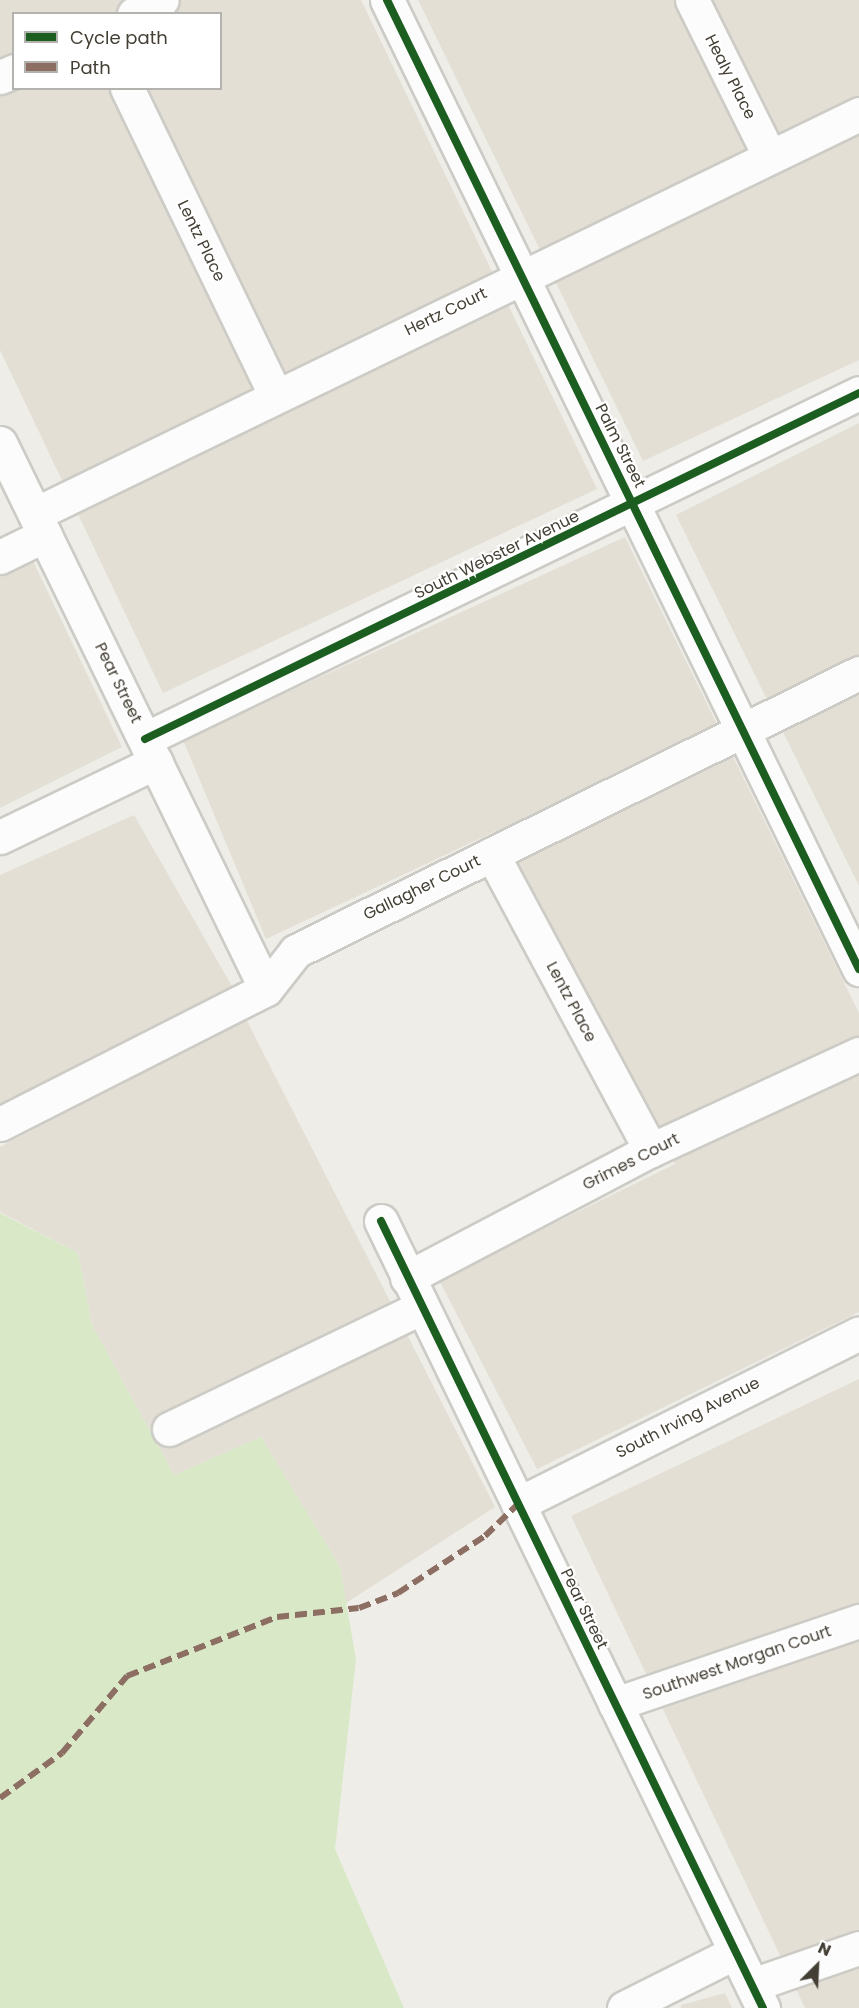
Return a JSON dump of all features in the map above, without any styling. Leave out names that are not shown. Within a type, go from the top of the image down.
[{"type":"street","points":[[138,12],[162,0]]},
{"type":"street","name":"Palm Street","points":[[387,0],[519,276],[634,504],[859,969]]},
{"type":"street","name":"Healy Place","points":[[692,0],[769,155]]},
{"type":"street","name":"Lentz Place","points":[[129,90],[275,394]]},
{"type":"street","name":"Hertz Court","points":[[0,557],[40,525],[275,394],[769,155],[859,114]]},
{"type":"street","name":"South Webster Avenue","points":[[0,837],[150,751],[634,504],[859,393]]},
{"type":"street","name":"Pear Street","points":[[0,443],[266,988]]},
{"type":"street","name":"Gallagher Court","points":[[0,1124],[266,988],[296,951],[859,673]]},
{"type":"street","name":"Lentz Place","points":[[492,854],[651,1150]]},
{"type":"street","name":"Grimes Court","points":[[169,1429],[414,1293],[651,1150],[859,1054]]},
{"type":"street","name":"Pear Street","points":[[381,1221],[758,1997]]},
{"type":"street","name":"South Irving Avenue","points":[[518,1504],[859,1333]]},
{"type":"street","name":"Southwest Morgan Court","points":[[615,1704],[857,1628]]},
{"type":"street","points":[[758,1997],[859,1948]]},
{"type":"street","points":[[624,2008],[736,1952]]},
{"type":"shaded area","points":[[0,0],[361,0],[597,489],[163,693],[0,350]]},
{"type":"shaded area","points":[[418,0],[859,0],[859,360],[643,461]]},
{"type":"shaded area","points":[[859,423],[859,886],[676,515]]},
{"type":"shaded area","points":[[625,537],[859,1013],[859,1312],[537,1469],[439,1280],[675,1164],[496,831],[266,939],[183,740]]},
{"type":"shaded area","points":[[33,561],[122,747],[0,808],[0,577]]},
{"type":"shaded area","points":[[134,815],[241,1002],[0,1111],[0,875]]},
{"type":"shaded area","points":[[246,1019],[495,1507],[346,1603],[340,1567],[261,1437],[174,1475],[92,1325],[78,1253],[0,1212],[0,1147]]},
{"type":"shaded area","points":[[859,1379],[859,2008],[805,2008],[571,1516]]},
{"type":"shaded area","points":[[725,1993],[732,2008],[681,2008],[681,2005]]},
{"type":"green space","points":[[0,1213],[78,1253],[92,1325],[174,1475],[261,1437],[340,1567],[356,1659],[335,1849],[404,2008],[0,2008]]},
{"type":"marked path","points":[[0,1798],[62,1753],[127,1676],[277,1617],[359,1608],[398,1593],[485,1536],[518,1504]]},
{"type":"cycle path","points":[[387,0],[859,969]]},
{"type":"cycle path","points":[[145,739],[859,393]]},
{"type":"cycle path","points":[[381,1221],[763,2008]]}]
